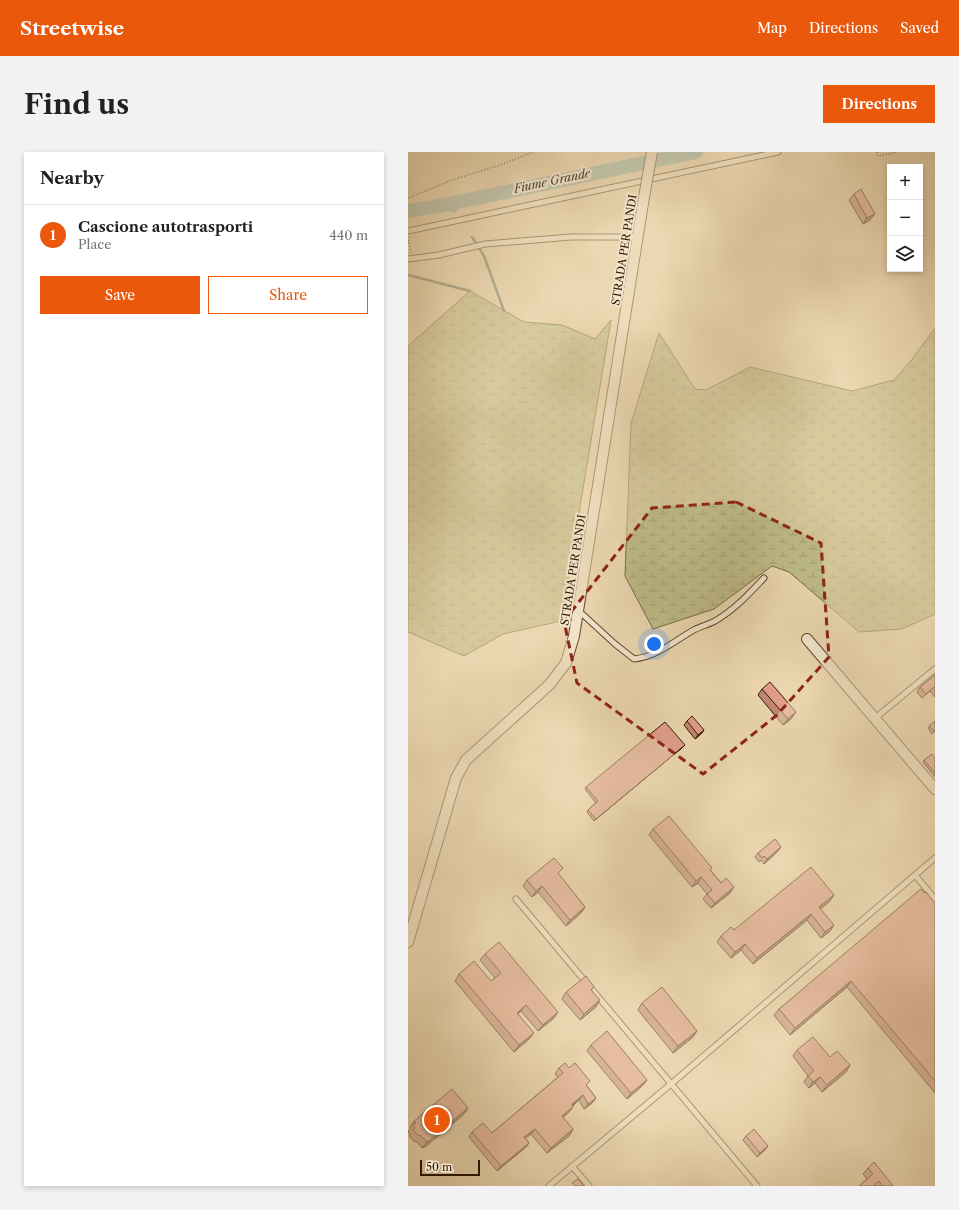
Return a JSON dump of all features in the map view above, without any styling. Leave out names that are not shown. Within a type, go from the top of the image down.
[{"type":"street","name":"STRADA PER PANDI","points":[[408,942],[456,778],[466,760],[549,685],[566,664],[574,636],[596,508],[652,152]]},
{"type":"street","points":[[807,639],[935,789]]},
{"type":"lane","points":[[408,231],[778,152]]},
{"type":"lane","points":[[408,259],[438,255],[470,246],[485,244],[571,238],[638,237]]},
{"type":"lane","points":[[578,611],[634,659],[644,658],[654,654],[694,629],[715,621],[739,604],[764,578]]},
{"type":"lane","points":[[874,719],[935,669]]},
{"type":"lane","points":[[549,1186],[671,1084],[935,858]]},
{"type":"lane","points":[[915,875],[935,899]]},
{"type":"lane","points":[[516,899],[758,1186]]},
{"type":"lane","points":[[572,1166],[589,1186]]},
{"type":"path","points":[[408,198],[452,180],[503,164],[533,152]]},
{"type":"path","points":[[877,152],[878,156],[897,152]]},
{"type":"path","points":[[408,236],[411,249]]},
{"type":"highlighted area","points":[[736,502],[821,543],[829,657],[777,715],[703,774],[577,683],[564,621],[652,508]]},
{"type":"green space","points":[[470,291],[524,322],[562,325],[595,339],[611,320],[561,621],[503,634],[464,656],[408,632],[408,346]]},
{"type":"green space","points":[[935,328],[935,614],[902,629],[859,632],[789,572],[772,566],[714,609],[653,629],[625,576],[631,423],[659,333],[695,389],[706,390],[750,367],[852,391],[894,380],[910,362]]},
{"type":"building","points":[[861,189],[875,214],[867,218],[854,194]]},
{"type":"building","points":[[935,675],[935,688],[934,687],[926,694],[920,687]]},
{"type":"building","points":[[770,682],[796,712],[788,719],[762,689]]},
{"type":"building","points":[[692,716],[704,730],[698,735],[687,721]]},
{"type":"building","points":[[935,721],[935,730],[934,731],[929,726]]},
{"type":"building","points":[[665,722],[685,745],[596,819],[588,810],[598,801],[586,787]]},
{"type":"building","points":[[932,754],[935,758],[935,773],[924,760]]},
{"type":"building","points":[[669,816],[712,868],[710,870],[721,883],[726,878],[734,887],[715,903],[707,894],[712,890],[701,877],[696,881],[653,829]]},
{"type":"building","points":[[775,839],[781,847],[767,859],[764,856],[762,858],[758,853]]},
{"type":"building","points":[[554,858],[563,868],[558,873],[585,907],[570,920],[542,886],[536,891],[527,880]]},
{"type":"building","points":[[811,867],[834,895],[819,907],[834,925],[825,932],[811,914],[757,958],[745,944],[735,952],[721,936],[731,927],[734,930]]},
{"type":"building","points":[[921,889],[925,893],[926,892],[935,903],[935,1081],[851,981],[795,1028],[779,1009]]},
{"type":"building","points":[[499,942],[558,1012],[543,1025],[526,1005],[517,1013],[534,1033],[519,1045],[459,974],[474,961],[491,981],[501,973],[485,954]]},
{"type":"building","points":[[586,976],[594,987],[591,990],[600,1000],[584,1014],[566,992]]},
{"type":"building","points":[[662,987],[697,1031],[678,1046],[642,1003]]},
{"type":"building","points":[[607,1031],[647,1080],[631,1093],[591,1045]]},
{"type":"building","points":[[813,1037],[830,1057],[837,1051],[850,1065],[827,1085],[820,1077],[813,1082],[808,1076],[814,1071],[797,1050]]},
{"type":"building","points":[[565,1063],[569,1068],[575,1063],[590,1081],[586,1085],[596,1098],[588,1104],[583,1095],[572,1104],[573,1107],[562,1116],[573,1129],[551,1148],[535,1129],[524,1137],[529,1143],[501,1166],[472,1132],[483,1123],[492,1133],[563,1073],[559,1068]]},
{"type":"building","points":[[452,1089],[468,1108],[427,1142],[413,1130],[415,1128],[413,1125],[416,1123],[414,1121]]},
{"type":"building","points":[[754,1129],[768,1146],[760,1153],[746,1136]]},
{"type":"building","points":[[874,1162],[893,1186],[883,1186],[879,1181],[873,1186],[859,1186],[873,1174],[868,1168]]},
{"type":"building","points":[[578,1179],[584,1186],[575,1186],[572,1183]]},
{"type":"waterway","name":"Fiume Grande","points":[[408,211],[444,205],[696,152]]},
{"type":"waterway","name":"Fiume Grande","points":[[444,205],[454,209]]},
{"type":"waterway","points":[[472,237],[484,256],[504,311]]},
{"type":"waterway","name":"Fiume Grande","points":[[408,275],[470,291]]},
{"type":"place","name":"Cascione autotrasporti","points":[[437,1120]]}]
